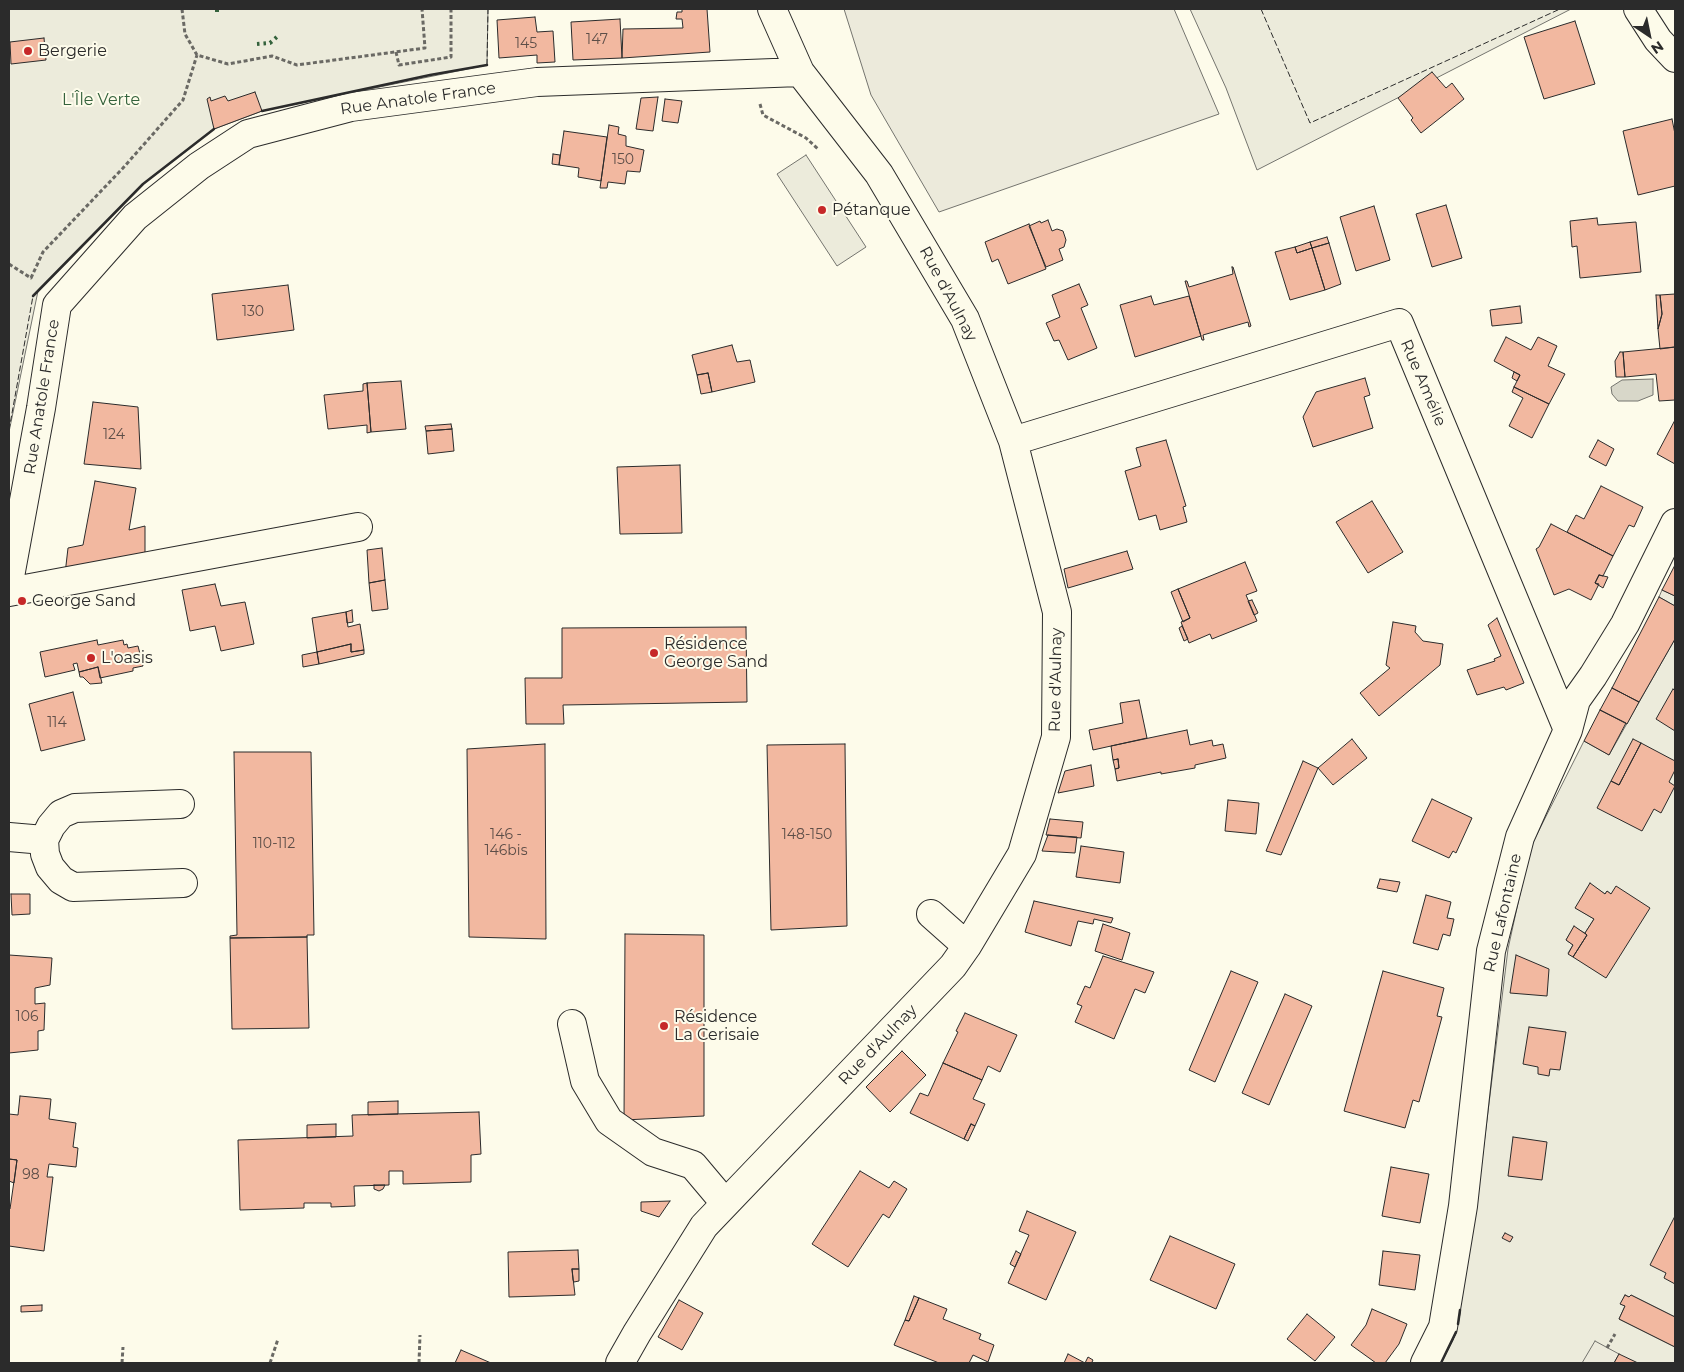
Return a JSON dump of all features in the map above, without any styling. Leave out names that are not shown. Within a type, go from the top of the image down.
[{"type":"street","name":"Rue d'Aulnay","points":[[620,1363],[637,1332],[704,1226],[953,966],[968,946],[1022,854],[1056,737],[1057,612],[1013,441],[965,320],[879,174],[800,72],[772,9]]},
{"type":"street","points":[[1638,9],[1658,40],[1675,58]]},
{"type":"street","name":"Rue Anatole France","points":[[9,582],[19,476],[41,408],[57,305],[135,217],[199,166],[248,134],[351,107],[537,82],[800,72]]},
{"type":"street","name":"Rue Amélie","points":[[1013,441],[1398,324],[1568,730]]},
{"type":"street","name":"Rue Lafontaine","points":[[1425,1363],[1443,1327],[1463,1206],[1491,951],[1520,837],[1568,730],[1576,700],[1625,624],[1675,523]]},
{"type":"street","points":[[9,592],[358,527]]},
{"type":"street","points":[[180,804],[75,808],[61,814],[51,826],[44,840],[45,854],[50,867],[61,880],[73,886],[182,884]]},
{"type":"street","points":[[9,837],[44,840]]},
{"type":"street","points":[[931,914],[968,946]]},
{"type":"street","points":[[572,1024],[585,1081],[609,1121],[653,1152],[692,1165],[726,1203]]},
{"type":"path","points":[[182,9],[185,34],[197,55],[228,64],[272,56],[298,65],[425,48],[422,9]]},
{"type":"path","points":[[396,52],[399,65],[451,57],[451,9]]},
{"type":"path","points":[[9,264],[30,278],[43,252],[123,168],[183,100],[197,55]]},
{"type":"path","points":[[752,74],[763,115],[806,138],[819,150]]},
{"type":"path","points":[[1608,1348],[1615,1334]]},
{"type":"path","points":[[419,1363],[420,1335]]},
{"type":"path","points":[[270,1363],[278,1339]]},
{"type":"path","points":[[122,1363],[123,1347]]},
{"type":"green space","name":"L'Île Verte","points":[[9,9],[488,9],[487,65],[262,111],[214,129],[143,184],[38,291],[9,432]]},
{"type":"green space","points":[[1190,9],[1571,9],[1257,170],[1226,88]]},
{"type":"green space","name":"Pétanque","points":[[806,155],[866,247],[837,266],[777,174]]},
{"type":"green space","points":[[1662,590],[1675,596],[1675,606],[1659,597]]},
{"type":"green space","points":[[1675,639],[1675,1317],[1631,1295],[1629,1297],[1625,1295],[1621,1304],[1625,1306],[1619,1319],[1675,1347],[1675,1363],[1441,1363],[1453,1340],[1458,1320],[1475,1217],[1508,949],[1530,848],[1584,741],[1609,755]],"holes":[[[1590,884],[1605,894],[1607,891],[1611,894],[1606,977],[1568,953],[1573,945],[1566,940],[1574,927],[1585,933],[1594,919],[1576,908]]]},
{"type":"shaded area","points":[[844,9],[1174,9],[1219,114],[939,212],[871,95]]},
{"type":"shaded area","points":[[1653,379],[1653,395],[1638,401],[1618,401],[1612,394],[1611,387],[1622,380]]},
{"type":"shaded area","points":[[1595,1341],[1619,1354],[1614,1363],[1582,1363]]},
{"type":"building","points":[[682,9],[707,9],[710,52],[622,58],[623,29],[683,28],[682,19],[676,19],[677,12],[682,12]]},
{"type":"building","points":[[535,17],[537,32],[553,31],[555,62],[537,63],[537,55],[499,58],[497,20]]},
{"type":"building","points":[[620,19],[622,58],[573,60],[571,22]]},
{"type":"building","points":[[1575,21],[1595,84],[1544,99],[1524,37]]},
{"type":"building","name":"Bergerie","points":[[44,38],[46,60],[11,64],[10,42]]},
{"type":"building","points":[[1432,72],[1446,88],[1452,83],[1464,99],[1421,133],[1411,120],[1413,118],[1398,98]]},
{"type":"building","points":[[255,92],[262,111],[214,129],[207,99],[210,97],[211,101],[225,96],[228,101]]},
{"type":"building","points":[[658,97],[653,131],[636,129],[641,98]]},
{"type":"building","points":[[665,99],[682,101],[678,123],[662,121]]},
{"type":"building","points":[[1672,119],[1675,134],[1675,186],[1638,195],[1623,131]]},
{"type":"building","points":[[609,125],[619,127],[618,134],[626,136],[626,146],[644,150],[640,172],[627,171],[625,184],[608,182],[607,188],[600,188]]},
{"type":"building","points":[[564,131],[607,137],[601,181],[578,177],[579,168],[559,165]]},
{"type":"building","points":[[553,154],[560,155],[559,165],[552,164]]},
{"type":"building","points":[[1446,205],[1462,258],[1432,267],[1416,214]]},
{"type":"building","points":[[1374,206],[1390,260],[1356,271],[1340,217]]},
{"type":"building","points":[[1597,218],[1598,225],[1636,222],[1641,272],[1580,278],[1577,246],[1572,247],[1570,221]]},
{"type":"building","points":[[1048,220],[1052,231],[1057,229],[1063,231],[1066,240],[1064,247],[1059,249],[1063,260],[1046,267],[1029,226]]},
{"type":"building","points":[[1029,224],[1046,269],[1008,284],[998,259],[992,262],[985,242]]},
{"type":"building","points":[[1327,237],[1329,243],[1312,248],[1310,242]]},
{"type":"building","points":[[1310,242],[1312,248],[1297,253],[1295,247]]},
{"type":"building","points":[[1329,243],[1341,284],[1325,290],[1312,248]]},
{"type":"building","points":[[1295,247],[1297,253],[1312,248],[1325,290],[1290,300],[1275,252]]},
{"type":"building","points":[[1232,267],[1251,326],[1249,327],[1248,322],[1203,335],[1204,340],[1202,340],[1185,281],[1187,281],[1189,287],[1233,274]]},
{"type":"building","points":[[1079,284],[1088,305],[1081,308],[1097,348],[1068,360],[1059,340],[1054,341],[1046,323],[1060,317],[1052,295]]},
{"type":"building","points":[[288,285],[294,330],[217,340],[212,294]]},
{"type":"building","points":[[1675,294],[1675,347],[1660,349],[1658,329],[1662,314],[1660,295]]},
{"type":"building","points":[[1656,295],[1660,295],[1662,314],[1658,329]]},
{"type":"building","points":[[1151,296],[1154,305],[1189,296],[1201,336],[1135,357],[1120,305]]},
{"type":"building","points":[[1520,306],[1522,323],[1492,326],[1490,310]]},
{"type":"building","points":[[1506,337],[1531,350],[1538,337],[1557,346],[1548,366],[1565,374],[1549,404],[1514,387],[1520,375],[1494,361]]},
{"type":"building","points":[[732,345],[737,362],[750,360],[755,382],[712,392],[708,373],[697,375],[692,355]]},
{"type":"building","points":[[1675,347],[1675,400],[1659,401],[1656,374],[1625,377],[1623,352]]},
{"type":"building","points":[[1620,352],[1623,352],[1625,377],[1616,377],[1615,361]]},
{"type":"building","points":[[1514,372],[1520,375],[1517,381],[1512,378]]},
{"type":"building","points":[[708,373],[712,392],[701,394],[697,375]]},
{"type":"building","points":[[1365,378],[1370,395],[1364,397],[1373,428],[1313,447],[1303,417],[1316,392]]},
{"type":"building","points":[[401,381],[406,429],[371,432],[367,383]]},
{"type":"building","points":[[367,383],[371,432],[367,433],[367,425],[328,429],[324,395],[363,391],[363,384]]},
{"type":"building","points":[[1514,387],[1549,404],[1532,438],[1509,426],[1523,398],[1512,392]]},
{"type":"building","points":[[93,402],[138,407],[141,469],[84,464]]},
{"type":"building","points":[[1675,420],[1675,464],[1657,454]]},
{"type":"building","points":[[451,424],[452,429],[426,431],[425,426]]},
{"type":"building","points":[[452,429],[454,451],[428,454],[426,431]]},
{"type":"building","points":[[1166,440],[1186,506],[1183,507],[1187,522],[1160,530],[1156,515],[1139,520],[1125,471],[1141,466],[1136,448]]},
{"type":"building","points":[[1598,440],[1614,449],[1606,466],[1589,457]]},
{"type":"building","points":[[680,465],[682,533],[620,534],[617,467]]},
{"type":"building","points":[[95,481],[136,488],[129,530],[145,526],[145,557],[65,574],[68,548],[83,545]]},
{"type":"building","points":[[1601,486],[1643,507],[1634,527],[1629,525],[1613,556],[1567,532],[1576,515],[1584,519]]},
{"type":"building","points":[[1372,501],[1403,552],[1368,573],[1336,522]]},
{"type":"building","points":[[1551,524],[1613,556],[1603,576],[1599,575],[1595,583],[1599,584],[1591,600],[1569,589],[1554,595],[1536,549],[1539,547]]},
{"type":"building","points":[[382,548],[385,580],[369,583],[367,550]]},
{"type":"building","points":[[1127,551],[1133,569],[1068,588],[1064,569]]},
{"type":"building","points":[[1245,562],[1257,591],[1246,595],[1257,621],[1212,639],[1210,634],[1189,643],[1181,622],[1190,618],[1178,589]]},
{"type":"building","points":[[1675,565],[1675,596],[1662,590]]},
{"type":"building","points":[[1599,575],[1608,577],[1603,588],[1595,583]]},
{"type":"building","points":[[385,580],[388,609],[372,611],[369,583]]},
{"type":"building","points":[[215,584],[221,606],[245,602],[254,644],[221,651],[215,626],[190,631],[182,590]]},
{"type":"building","points":[[1178,589],[1190,618],[1183,622],[1171,592]]},
{"type":"building","points":[[1659,597],[1675,606],[1675,639],[1639,702],[1612,688]]},
{"type":"building","points":[[1252,600],[1258,613],[1254,615],[1248,601]]},
{"type":"building","points":[[352,610],[353,622],[347,623],[346,612]]},
{"type":"building","points":[[346,612],[348,627],[360,624],[364,650],[351,652],[351,644],[317,652],[312,618]]},
{"type":"building","points":[[1497,618],[1524,683],[1506,690],[1504,687],[1477,695],[1467,670],[1495,661],[1494,659],[1501,656],[1488,625]]},
{"type":"building","points":[[1393,622],[1416,626],[1415,632],[1423,641],[1443,644],[1440,665],[1379,716],[1360,693],[1390,668],[1386,665]]},
{"type":"building","points":[[1182,626],[1188,639],[1184,641],[1179,628]]},
{"type":"building","name":"Résidence George Sand","points":[[746,627],[747,702],[563,705],[564,724],[526,724],[525,678],[562,678],[562,628]]},
{"type":"building","name":"L'oasis","points":[[97,640],[98,645],[123,640],[124,645],[127,644],[128,648],[138,646],[143,666],[133,668],[133,671],[100,678],[98,667],[79,672],[77,663],[73,664],[75,670],[45,677],[40,652]]},
{"type":"building","points":[[351,644],[351,652],[364,650],[364,654],[319,664],[317,652]]},
{"type":"building","points":[[317,652],[319,664],[303,667],[302,655]]},
{"type":"building","points":[[98,667],[102,683],[90,684],[83,677],[80,677],[79,672]]},
{"type":"building","points":[[1612,688],[1639,702],[1627,724],[1600,710]]},
{"type":"building","points":[[1673,689],[1675,691],[1675,731],[1656,719]]},
{"type":"building","points":[[73,692],[85,740],[41,751],[29,704]]},
{"type":"building","points":[[1139,700],[1147,738],[1093,750],[1089,730],[1123,723],[1120,703]]},
{"type":"building","points":[[1600,710],[1626,723],[1609,755],[1584,741]]},
{"type":"building","points":[[1187,730],[1190,745],[1212,740],[1213,746],[1223,744],[1226,758],[1195,765],[1195,768],[1161,774],[1161,772],[1117,781],[1115,769],[1119,768],[1118,759],[1113,760],[1111,746]]},
{"type":"building","points":[[1352,739],[1367,758],[1333,785],[1318,768]]},
{"type":"building","points":[[1633,739],[1641,743],[1619,785],[1611,781]]},
{"type":"building","points":[[1641,743],[1675,761],[1675,770],[1669,782],[1675,786],[1661,813],[1654,809],[1642,831],[1597,808],[1611,781],[1619,785]]},
{"type":"building","points":[[545,744],[546,939],[469,937],[467,749]]},
{"type":"building","points":[[845,744],[847,926],[771,930],[767,745]]},
{"type":"building","points":[[234,752],[311,752],[314,935],[307,935],[307,937],[230,938],[230,936],[237,935]]},
{"type":"building","points":[[1118,759],[1119,768],[1115,769],[1113,760]]},
{"type":"building","points":[[1303,761],[1318,768],[1281,855],[1266,851]]},
{"type":"building","points":[[1091,765],[1094,786],[1058,793],[1065,771]]},
{"type":"building","points":[[1432,799],[1472,818],[1456,853],[1453,851],[1449,858],[1412,841]]},
{"type":"building","points":[[1228,800],[1259,803],[1256,834],[1225,831]]},
{"type":"building","points":[[1050,819],[1083,822],[1081,838],[1046,835]]},
{"type":"building","points":[[1048,835],[1077,837],[1075,853],[1042,851]]},
{"type":"building","points":[[1081,846],[1124,852],[1120,883],[1076,877]]},
{"type":"building","points":[[1380,879],[1400,882],[1397,892],[1377,888]]},
{"type":"building","points":[[1590,883],[1605,894],[1607,891],[1611,894],[1616,886],[1650,908],[1606,978],[1573,957],[1587,935],[1585,933],[1594,919],[1575,908]]},
{"type":"building","points":[[11,894],[30,894],[30,914],[12,915]]},
{"type":"building","points":[[1426,895],[1451,902],[1447,918],[1454,919],[1450,936],[1443,934],[1438,950],[1413,943]]},
{"type":"building","points":[[1034,901],[1113,918],[1111,923],[1094,919],[1093,924],[1078,921],[1071,946],[1025,932]]},
{"type":"building","points":[[1103,924],[1130,933],[1122,960],[1095,951]]},
{"type":"building","points":[[1574,926],[1587,935],[1573,957],[1568,954],[1573,945],[1566,940]]},
{"type":"building","name":"Résidence La Cerisaie","points":[[625,934],[704,935],[704,1116],[624,1120]]},
{"type":"building","points":[[307,937],[309,1028],[232,1029],[230,938]]},
{"type":"building","points":[[9,955],[52,958],[50,985],[35,988],[35,1004],[45,1003],[44,1030],[38,1031],[38,1050],[9,1053]]},
{"type":"building","points":[[1516,955],[1549,969],[1547,996],[1510,993]]},
{"type":"building","points":[[1103,956],[1154,972],[1145,993],[1135,989],[1114,1039],[1075,1022],[1082,1006],[1077,1004],[1085,986],[1090,988]]},
{"type":"building","points":[[1231,971],[1258,982],[1215,1082],[1189,1070]]},
{"type":"building","points":[[1383,971],[1444,988],[1437,1016],[1442,1017],[1419,1102],[1413,1100],[1405,1128],[1344,1111]]},
{"type":"building","points":[[1285,994],[1312,1006],[1269,1105],[1242,1093]]},
{"type":"building","points":[[965,1013],[1017,1035],[1000,1072],[988,1066],[982,1080],[943,1063]]},
{"type":"building","points":[[1529,1027],[1566,1032],[1560,1070],[1550,1069],[1549,1076],[1538,1074],[1538,1067],[1523,1064]]},
{"type":"building","points":[[902,1051],[926,1075],[890,1112],[866,1087]]},
{"type":"building","points":[[943,1063],[982,1080],[973,1099],[985,1104],[975,1126],[971,1124],[964,1139],[910,1113],[920,1093],[928,1096]]},
{"type":"building","points":[[20,1096],[51,1099],[49,1119],[76,1123],[73,1147],[78,1148],[76,1167],[49,1164],[47,1177],[53,1177],[44,1251],[9,1246],[9,1209],[17,1160],[9,1159],[9,1114],[18,1115]]},
{"type":"building","points":[[398,1101],[398,1114],[368,1115],[368,1102]]},
{"type":"building","points":[[479,1112],[481,1154],[471,1155],[471,1182],[403,1184],[403,1171],[389,1171],[389,1185],[354,1186],[355,1206],[331,1207],[331,1203],[304,1203],[304,1208],[240,1210],[238,1140],[353,1136],[352,1115]]},
{"type":"building","points":[[336,1124],[336,1137],[307,1138],[307,1125]]},
{"type":"building","points":[[971,1124],[975,1126],[968,1141],[964,1139]]},
{"type":"building","points":[[1513,1137],[1547,1142],[1542,1180],[1508,1176]]},
{"type":"building","points":[[9,1159],[17,1160],[14,1183],[9,1181]]},
{"type":"building","points":[[1391,1167],[1429,1174],[1420,1223],[1382,1216]]},
{"type":"building","points":[[860,1171],[889,1188],[894,1181],[907,1189],[889,1218],[883,1214],[848,1267],[812,1244]]},
{"type":"building","points":[[374,1185],[385,1185],[379,1191],[374,1189]]},
{"type":"building","points":[[670,1201],[659,1217],[641,1211],[641,1202]]},
{"type":"building","points":[[1027,1211],[1076,1232],[1046,1300],[1008,1283],[1029,1235],[1019,1231]]},
{"type":"building","points":[[1675,1216],[1675,1284],[1664,1278],[1666,1273],[1650,1265]]},
{"type":"building","points":[[1505,1233],[1513,1237],[1510,1242],[1502,1238]]},
{"type":"building","points":[[1170,1236],[1235,1264],[1216,1309],[1150,1280]]},
{"type":"building","points":[[578,1250],[579,1269],[572,1269],[575,1295],[509,1297],[508,1252]]},
{"type":"building","points":[[1016,1251],[1021,1254],[1015,1267],[1010,1264]]},
{"type":"building","points":[[1383,1251],[1420,1255],[1415,1290],[1379,1285]]},
{"type":"building","points":[[572,1269],[579,1269],[579,1281],[574,1282]]},
{"type":"building","points":[[1625,1295],[1629,1297],[1631,1295],[1675,1317],[1675,1347],[1619,1319],[1625,1306],[1620,1304]]},
{"type":"building","points":[[914,1296],[919,1298],[909,1321],[905,1320]]},
{"type":"building","points":[[919,1298],[947,1309],[943,1319],[981,1334],[979,1339],[994,1345],[988,1362],[973,1355],[969,1363],[939,1363],[894,1345],[905,1320],[909,1321]]},
{"type":"building","points":[[679,1300],[703,1313],[682,1350],[658,1337]]},
{"type":"building","points":[[42,1305],[42,1311],[21,1312],[21,1306]]},
{"type":"building","points":[[1372,1309],[1407,1324],[1399,1344],[1385,1363],[1376,1363],[1351,1345],[1366,1325]]},
{"type":"building","points":[[1307,1314],[1335,1337],[1315,1361],[1287,1339]]},
{"type":"building","points":[[461,1350],[491,1363],[455,1363]]},
{"type":"building","points":[[1068,1354],[1085,1363],[1064,1363]]},
{"type":"building","points":[[1619,1354],[1638,1363],[1614,1363]]},
{"type":"building","points":[[1088,1357],[1094,1363],[1085,1363]]},
{"type":"hedge","points":[[257,44],[270,43],[278,36]]},
{"type":"fence","points":[[487,65],[488,9]]},
{"type":"fence","points":[[1261,9],[1310,123],[1560,9]]},
{"type":"fence","points":[[9,430],[33,296]]},
{"type":"wall","points":[[262,111],[430,75],[487,65]]},
{"type":"wall","points":[[33,296],[143,184],[214,129]]},
{"type":"wall","points":[[1458,1324],[1460,1310]]},
{"type":"wall","points":[[1441,1363],[1456,1332]]},
{"type":"place","name":"Bergerie","points":[[28,51]]},
{"type":"place","name":"Pétanque","points":[[822,210]]},
{"type":"place","name":"George Sand","points":[[22,601]]},
{"type":"place","name":"Résidence George Sand","points":[[654,653]]},
{"type":"place","name":"L'oasis","points":[[91,658]]},
{"type":"place","name":"Résidence La Cerisaie","points":[[664,1026]]}]
